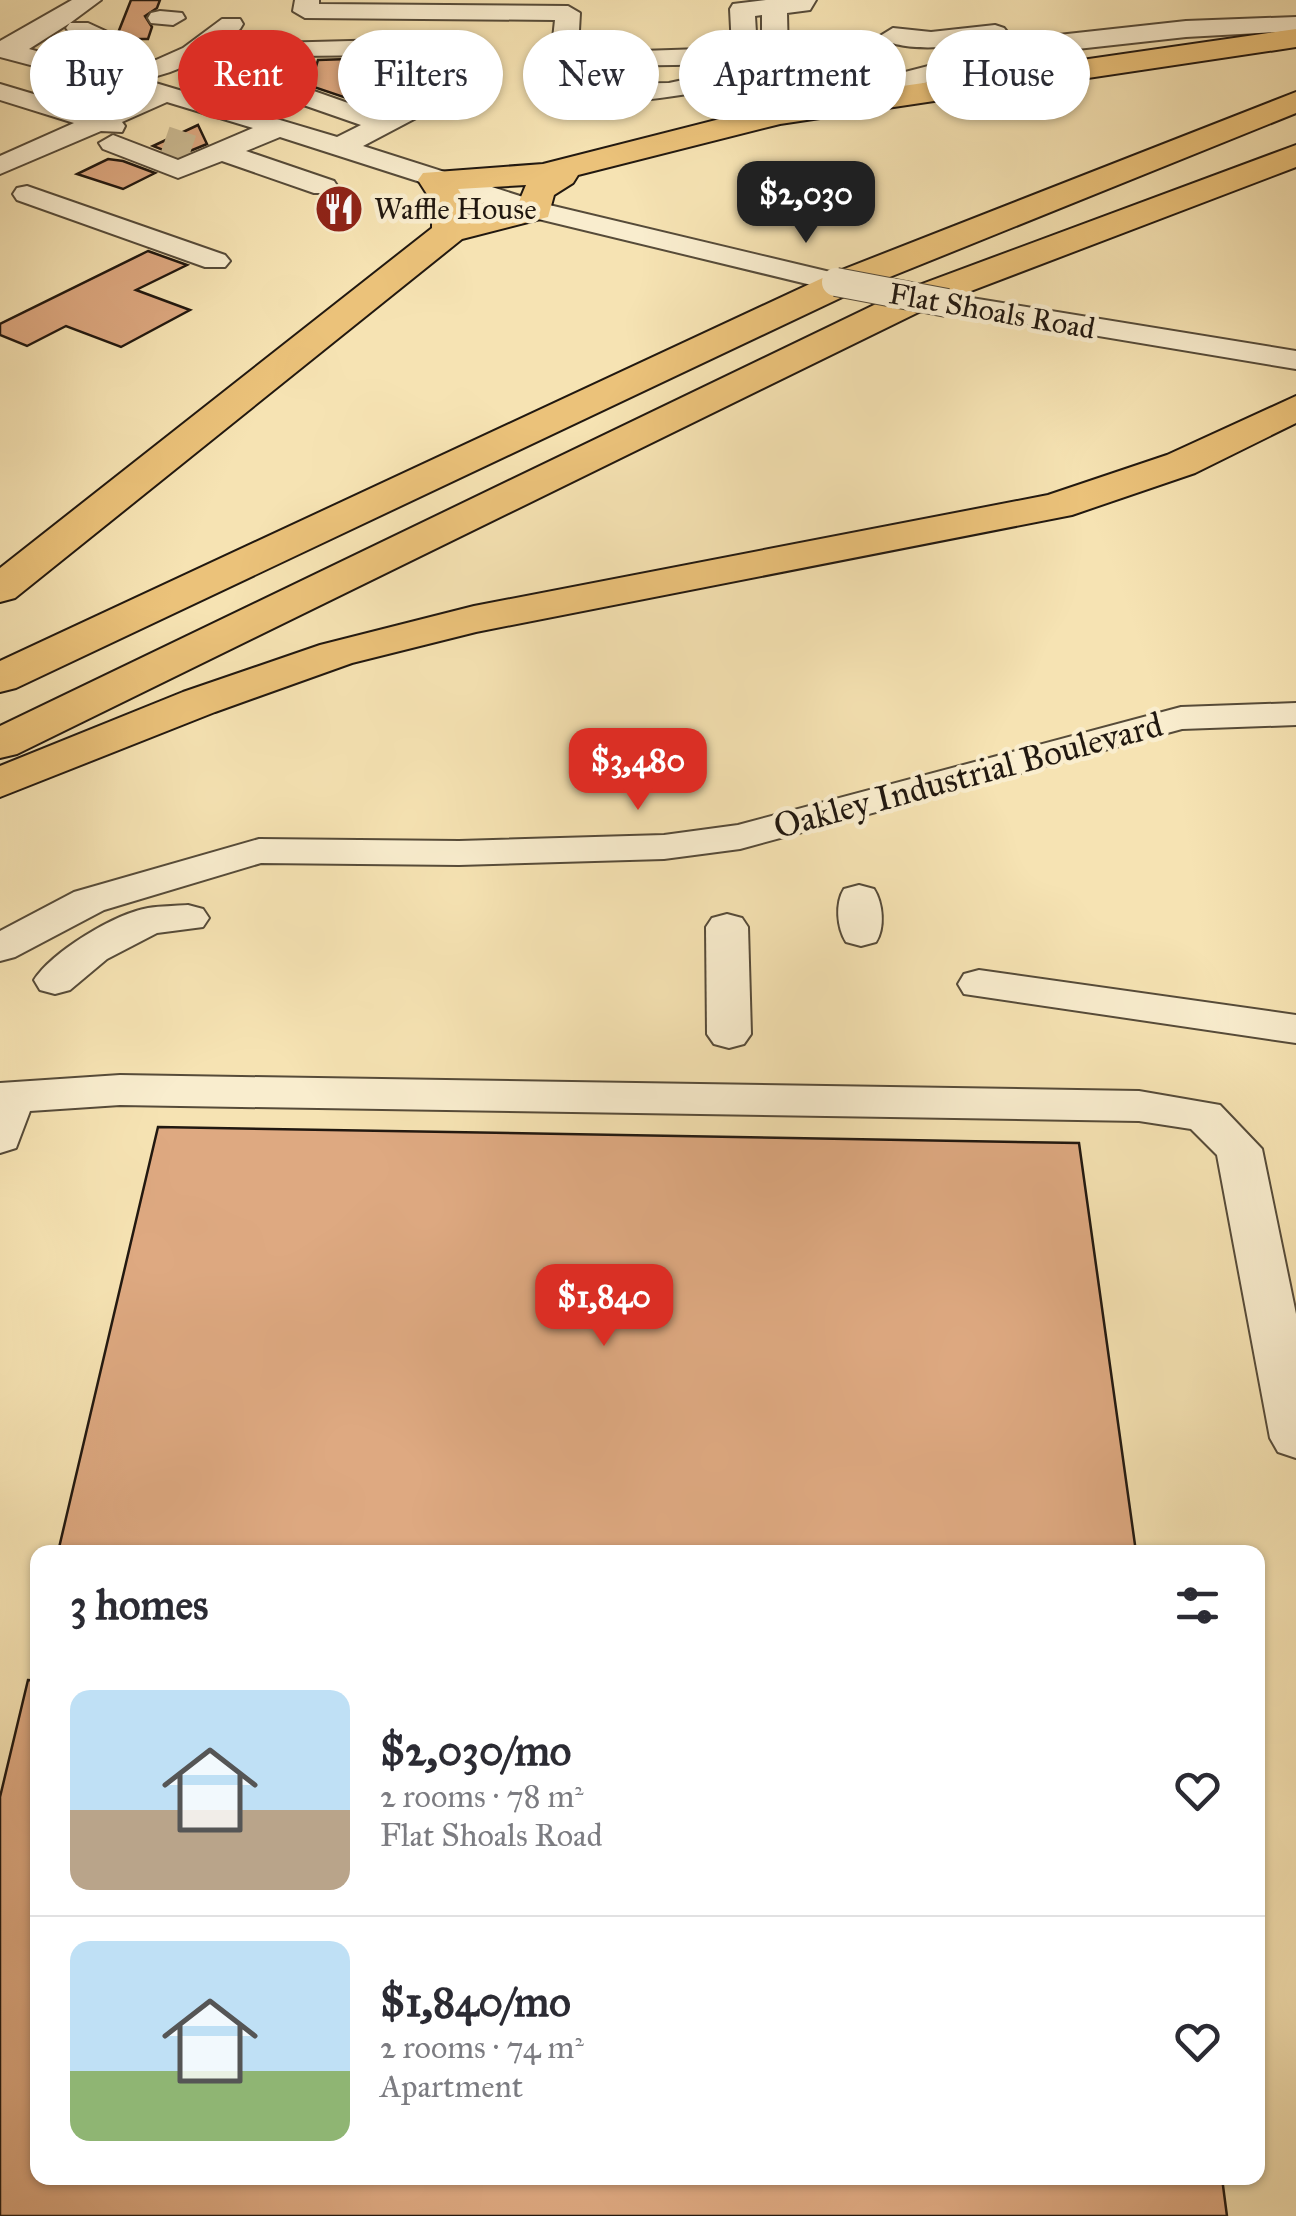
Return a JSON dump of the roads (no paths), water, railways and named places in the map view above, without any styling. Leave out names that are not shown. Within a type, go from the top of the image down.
[{"type":"highway","points":[[906,95],[1296,38]]},
{"type":"highway","points":[[0,678],[842,283],[1296,102]]},
{"type":"highway","points":[[450,231],[448,202],[435,180],[544,174],[756,120]]},
{"type":"highway","points":[[0,744],[916,299],[1296,155]]},
{"type":"highway","points":[[0,589],[450,231],[536,210],[534,197],[540,187],[577,167]]},
{"type":"highway","points":[[0,783],[199,702],[336,654],[494,616],[1057,506],[1181,464],[1258,430],[1294,404]]},
{"type":"street","points":[[307,0],[305,11],[480,6],[568,13],[567,30]]},
{"type":"street","points":[[743,30],[742,9],[801,5],[804,0]]},
{"type":"street","points":[[906,37],[931,40],[1250,0]]},
{"type":"street","points":[[774,7],[775,30]]},
{"type":"street","points":[[4,50],[78,17]]},
{"type":"street","points":[[906,81],[1040,46],[1186,29],[1296,24]]},
{"type":"street","points":[[318,42],[400,46],[452,60],[460,91],[442,100],[429,101],[337,148]]},
{"type":"street","name":"Flat Shoals Road","points":[[4,50],[30,57]]},
{"type":"street","points":[[679,57],[589,58],[589,92],[679,88]]},
{"type":"street","name":"Flat Shoals Road","points":[[158,91],[178,97]]},
{"type":"street","points":[[0,92],[30,101]]},
{"type":"street","points":[[3,158],[101,123],[165,93]]},
{"type":"street","points":[[318,100],[386,124]]},
{"type":"street","points":[[3,158],[63,120]]},
{"type":"street","points":[[92,120],[166,140]]},
{"type":"street","name":"Flat Shoals Road","points":[[253,120],[536,210],[764,268],[1042,322],[1296,360]]},
{"type":"street","points":[[137,132],[113,143],[178,170],[210,153],[277,128]]},
{"type":"street","points":[[210,153],[324,186]]},
{"type":"street","points":[[28,194],[215,260]]},
{"type":"street","name":"Oakley Industrial Boulevard","points":[[0,948],[90,901],[151,910],[259,851],[459,853],[664,847],[740,837],[1181,718],[1296,714]]},
{"type":"street","points":[[79,971],[92,950],[151,910]]},
{"type":"street","points":[[728,927],[729,1034]]},
{"type":"street","points":[[980,984],[1296,1030]]},
{"type":"street","points":[[4,1111],[160,1091],[1139,1106],[1204,1116],[1238,1148],[1296,1438]]},
{"type":"tunnel","points":[[165,140],[197,151]]},
{"type":"place","name":"Waffle House","points":[[339,209]]}]
